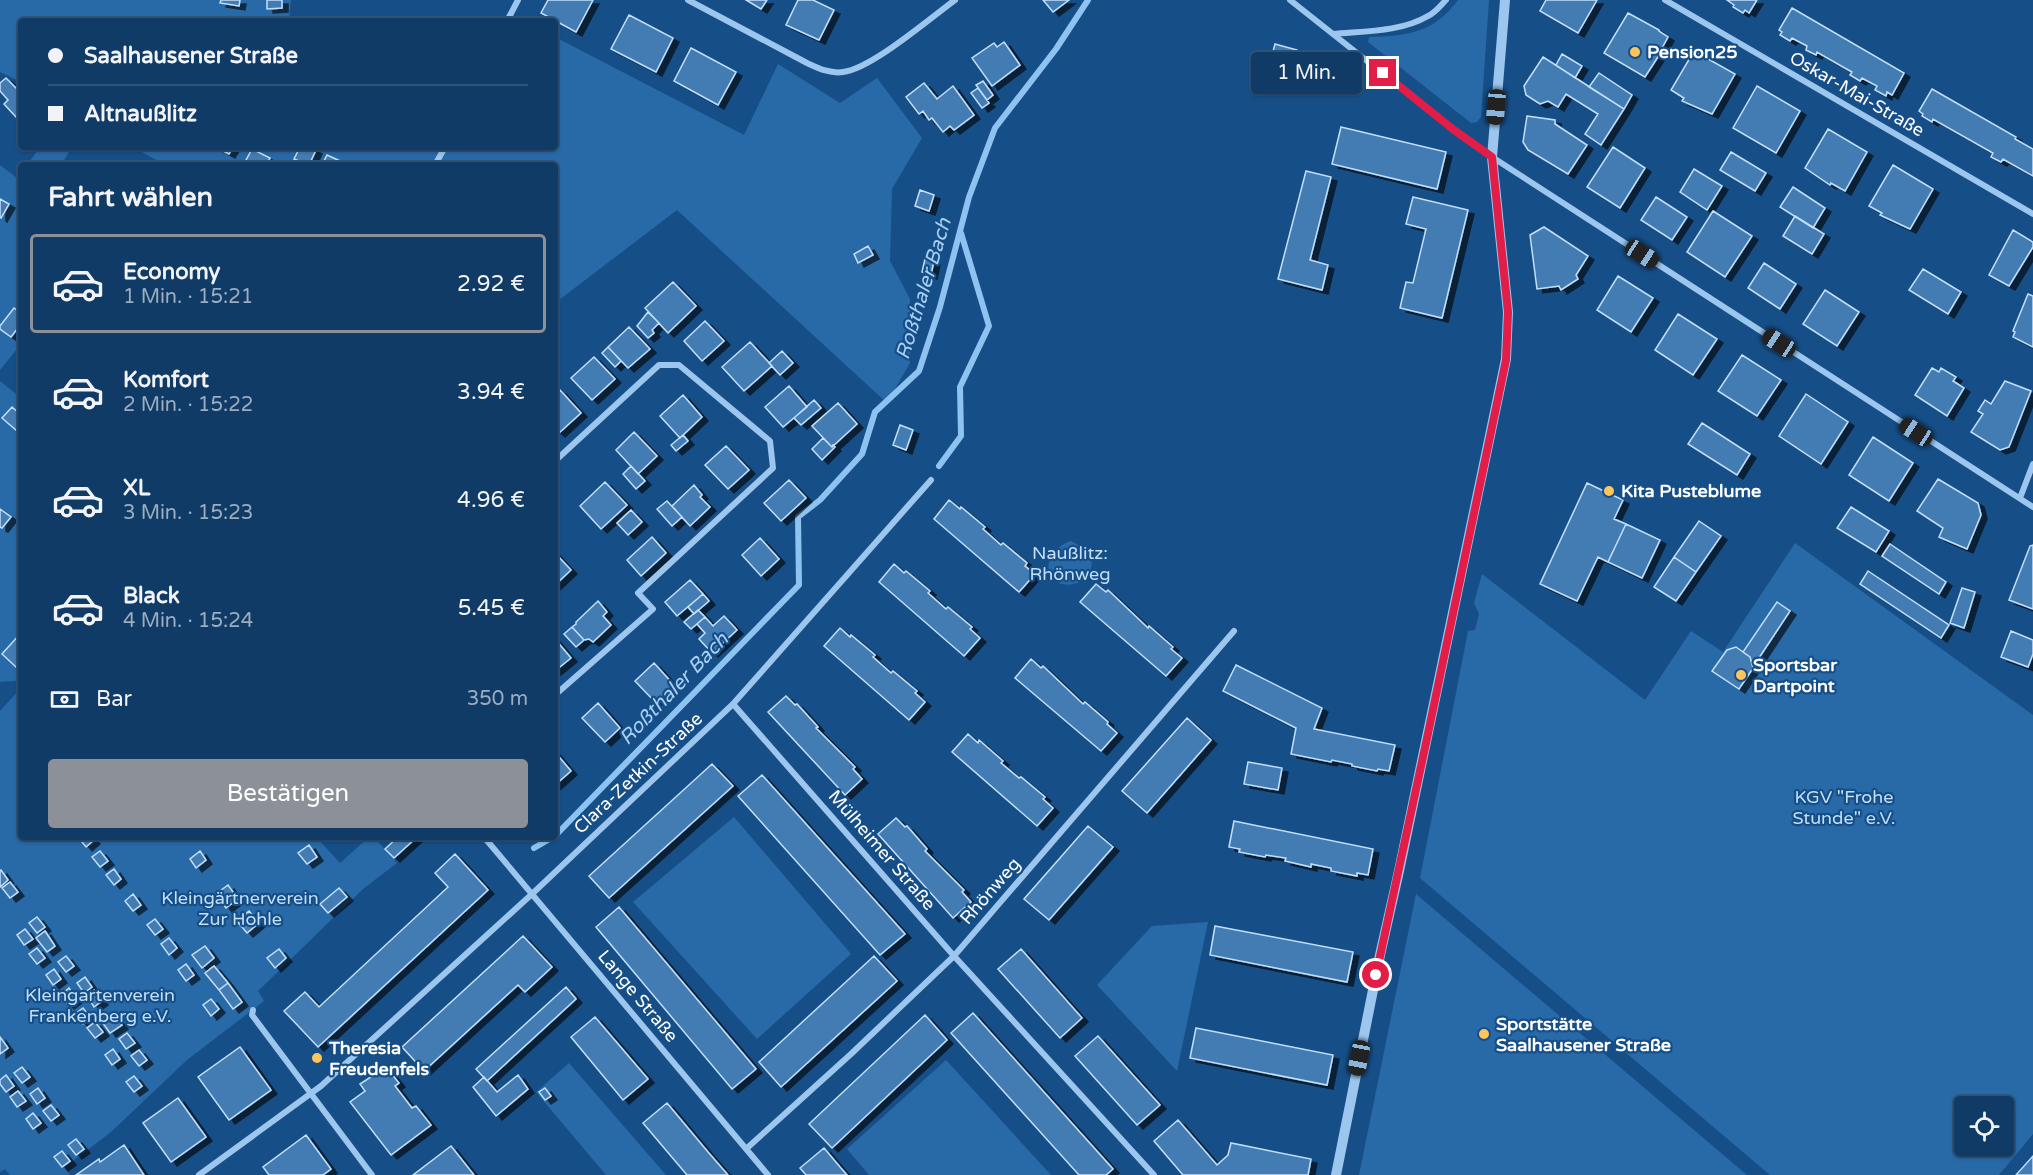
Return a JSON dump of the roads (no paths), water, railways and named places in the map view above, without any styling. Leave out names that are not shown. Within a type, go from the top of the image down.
[{"type":"street","points":[[509,18],[518,0]]},
{"type":"street","points":[[688,0],[807,63],[826,71],[840,73],[854,70],[872,61],[955,0]]},
{"type":"street","points":[[1290,0],[1454,130],[1492,157],[2033,507]]},
{"type":"street","points":[[1333,34],[1414,23],[1430,15],[1446,0]]},
{"type":"street","points":[[1336,1175],[1380,955],[1506,360],[1508,312],[1492,157],[1505,0]]},
{"type":"street","name":"Oskar-Mai-Straße","points":[[1665,0],[2033,213]]},
{"type":"street","points":[[558,458],[659,365],[679,365],[770,441],[772,468],[638,593],[653,609],[558,692]]},
{"type":"street","points":[[2020,498],[2033,464]]},
{"type":"street","name":"Clara-Zetkin-Straße","points":[[199,1175],[310,1093],[532,894],[733,704],[931,480]]},
{"type":"street","name":"Rhönweg","points":[[746,1149],[954,956],[1234,631]]},
{"type":"street","name":"Mülheimer Straße","points":[[733,704],[954,956],[1154,1175]]},
{"type":"street","name":"Lange Straße","points":[[487,840],[768,1175]]},
{"type":"street","points":[[253,1010],[252,1016],[372,1175]]},
{"type":"waterway","name":"Roßthaler Bach","points":[[558,833],[799,585],[798,517],[820,500],[862,454],[875,412],[919,371],[940,307],[969,197],[995,128],[1056,49],[1088,0]]},
{"type":"waterway","points":[[939,466],[961,436],[960,387],[989,326],[961,233]]},
{"type":"waterway","name":"Roßthaler Bach","points":[[534,848],[548,840]]},
{"type":"place","name":"Pension25","points":[[1635,52]]},
{"type":"place","name":"Kita Pusteblume","points":[[1609,491]]},
{"type":"place","name":"Sportsbar Dartpoint","points":[[1741,675]]},
{"type":"place","name":"Sportstätte Saalhausener Straße","points":[[1484,1034]]},
{"type":"place","name":"Theresia Freudenfels","points":[[317,1058]]},
{"type":"park label","name":"Naußlitz: Rhönweg","points":[[1070,563]]},
{"type":"park label","name":"KGV \"Frohe Stunde\" e.V.","points":[[1844,807]]},
{"type":"park label","name":"Kleingärtnerverein Zur Hohle","points":[[240,908]]},
{"type":"park label","name":"Kleingartenverein Frankenberg e.V.","points":[[100,1005]]}]
